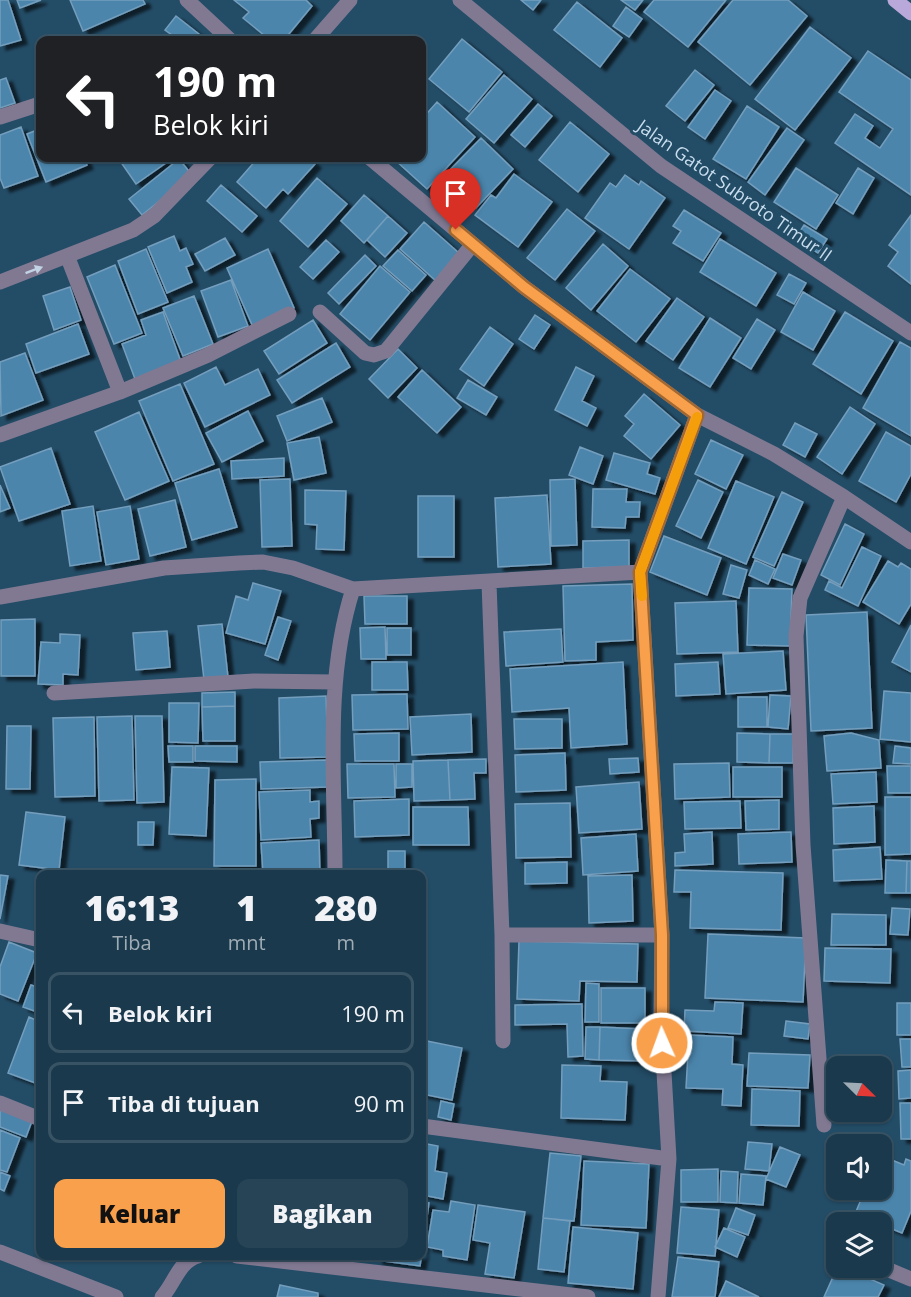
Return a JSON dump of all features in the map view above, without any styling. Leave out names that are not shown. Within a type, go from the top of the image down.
[{"type":"main road","points":[[895,0],[911,13]]},
{"type":"street","points":[[187,0],[226,36]]},
{"type":"street","points":[[318,36],[350,0]]},
{"type":"street","name":"Jalan Gatot Subroto Timur II","points":[[460,0],[661,166],[911,333]]},
{"type":"street","points":[[0,117],[36,105]]},
{"type":"street","points":[[0,282],[68,258],[134,230],[154,216],[206,162]]},
{"type":"street","points":[[375,162],[524,287],[697,415],[774,454],[911,542]]},
{"type":"street","points":[[320,312],[365,353],[374,355],[386,351],[473,244]]},
{"type":"street","points":[[68,258],[120,392]]},
{"type":"street","points":[[0,435],[120,392],[208,355],[289,314]]},
{"type":"street","points":[[658,1297],[669,1159],[661,1020],[662,935],[640,572],[697,415]]},
{"type":"street","points":[[824,1125],[803,845],[796,636],[800,598],[844,497]]},
{"type":"street","points":[[0,597],[164,568],[263,562],[293,568],[352,589],[489,583],[640,572]]},
{"type":"street","points":[[489,583],[502,935],[503,1041]]},
{"type":"street","points":[[335,870],[335,682],[338,644],[352,589]]},
{"type":"street","points":[[54,693],[254,681],[335,682]]},
{"type":"street","points":[[0,931],[36,939]]},
{"type":"street","points":[[502,935],[662,935]]},
{"type":"street","points":[[0,1103],[36,1117]]},
{"type":"street","points":[[426,1127],[669,1159]]},
{"type":"street","points":[[0,1252],[116,1297]]},
{"type":"street","points":[[163,1297],[179,1270],[189,1260]]},
{"type":"street","points":[[271,1260],[588,1297]]},
{"type":"street","points":[[892,1271],[911,1279]]},
{"type":"building","points":[[0,0],[8,0],[21,40],[0,46]]},
{"type":"building","points":[[17,0],[41,0],[20,8]]},
{"type":"building","points":[[70,0],[143,0],[145,4],[83,31]]},
{"type":"building","points":[[234,0],[306,0],[312,6],[287,36],[265,36],[243,18],[249,12]]},
{"type":"building","points":[[521,0],[541,0],[533,10]]},
{"type":"building","points":[[621,0],[643,0],[635,10]]},
{"type":"building","points":[[654,0],[726,0],[688,47],[644,12]]},
{"type":"building","points":[[733,0],[788,0],[807,16],[750,85],[698,42]]},
{"type":"building","points":[[577,2],[622,38],[600,67],[554,30]]},
{"type":"building","points":[[626,7],[642,19],[629,37],[613,26]]},
{"type":"building","points":[[176,16],[201,36],[173,36],[165,30]]},
{"type":"building","points":[[810,27],[851,58],[795,130],[755,99]]},
{"type":"building","points":[[462,39],[502,72],[469,112],[429,79]]},
{"type":"building","points":[[868,51],[911,80],[911,195],[835,143],[855,114],[873,126],[865,138],[880,148],[893,129],[839,92]]},
{"type":"building","points":[[695,70],[714,85],[685,121],[666,106]]},
{"type":"building","points":[[504,75],[532,99],[494,143],[466,119]]},
{"type":"building","points":[[6,78],[15,103],[0,108],[0,80]]},
{"type":"building","points":[[715,90],[731,101],[705,139],[688,127]]},
{"type":"building","points":[[437,102],[475,137],[427,189],[397,162],[426,162],[426,114]]},
{"type":"building","points":[[538,104],[552,116],[525,147],[511,135]]},
{"type":"building","points":[[747,106],[779,127],[746,179],[713,159]]},
{"type":"building","points":[[570,122],[609,154],[578,192],[539,160]]},
{"type":"building","points":[[21,127],[38,176],[4,188],[0,178],[0,135]]},
{"type":"building","points":[[787,128],[804,140],[765,195],[748,182]]},
{"type":"building","points":[[36,130],[36,157],[27,134]]},
{"type":"building","points":[[481,138],[513,169],[476,208],[444,176]]},
{"type":"building","points":[[38,162],[86,162],[87,165],[46,182]]},
{"type":"building","points":[[121,162],[167,162],[136,184]]},
{"type":"building","points":[[175,162],[181,162],[192,175],[142,215],[129,199]]},
{"type":"building","points":[[254,162],[313,162],[315,164],[288,194],[283,189],[266,208],[237,182]]},
{"type":"building","points":[[796,168],[838,195],[816,229],[774,202]]},
{"type":"building","points":[[858,168],[874,178],[853,214],[836,203]]},
{"type":"building","points":[[514,174],[552,202],[518,247],[475,215],[491,195],[496,198]]},
{"type":"building","points":[[625,175],[639,185],[641,181],[665,198],[629,249],[585,218],[610,183],[616,187]]},
{"type":"building","points":[[317,178],[347,204],[308,247],[280,221]]},
{"type":"building","points":[[221,185],[257,216],[242,232],[207,201]]},
{"type":"building","points":[[364,195],[388,216],[364,243],[341,221]]},
{"type":"building","points":[[567,209],[595,231],[555,280],[527,258]]},
{"type":"building","points":[[684,210],[721,233],[703,261],[673,243],[681,231],[673,226]]},
{"type":"building","points":[[911,215],[911,284],[888,266],[898,252],[889,245]]},
{"type":"building","points":[[388,216],[407,233],[385,257],[367,240]]},
{"type":"building","points":[[424,222],[459,253],[436,281],[400,249]]},
{"type":"building","points":[[804,225],[827,239],[818,253],[795,239]]},
{"type":"building","points":[[174,236],[180,251],[186,248],[193,264],[186,267],[192,282],[167,293],[148,247]]},
{"type":"building","points":[[225,238],[235,255],[205,271],[195,254]]},
{"type":"building","points":[[720,239],[776,273],[756,306],[700,272]]},
{"type":"building","points":[[326,240],[339,252],[313,279],[300,267]]},
{"type":"building","points":[[603,244],[628,266],[591,310],[566,288]]},
{"type":"building","points":[[146,249],[168,302],[138,314],[118,261]]},
{"type":"building","points":[[268,249],[294,308],[253,327],[227,268]]},
{"type":"building","points":[[398,250],[426,275],[412,291],[383,266]]},
{"type":"building","points":[[365,255],[376,266],[339,304],[328,293]]},
{"type":"building","points":[[115,265],[142,333],[114,344],[87,277]]},
{"type":"building","points":[[380,266],[410,292],[370,340],[340,314]]},
{"type":"building","points":[[630,269],[670,299],[636,342],[597,311]]},
{"type":"building","points":[[789,274],[806,283],[794,304],[777,295]]},
{"type":"building","points":[[231,280],[248,326],[218,337],[201,291]]},
{"type":"building","points":[[70,287],[81,320],[54,330],[43,296]]},
{"type":"building","points":[[803,292],[835,311],[813,350],[781,332]]},
{"type":"building","points":[[194,296],[213,344],[183,356],[163,308]]},
{"type":"building","points":[[677,298],[704,317],[673,360],[646,341]]},
{"type":"building","points":[[163,312],[181,362],[135,379],[122,344],[146,335],[141,320]]},
{"type":"building","points":[[845,312],[893,341],[861,394],[813,364]]},
{"type":"building","points":[[535,315],[550,325],[534,349],[519,339]]},
{"type":"building","points":[[710,318],[741,338],[710,387],[679,368]]},
{"type":"building","points":[[757,319],[775,330],[751,369],[733,358]]},
{"type":"building","points":[[313,320],[327,343],[279,374],[264,351]]},
{"type":"building","points":[[78,324],[89,354],[36,373],[26,344]]},
{"type":"building","points":[[490,327],[513,344],[484,386],[460,369]]},
{"type":"building","points":[[900,342],[911,348],[911,436],[863,408]]},
{"type":"building","points":[[336,343],[350,367],[292,403],[277,380]]},
{"type":"building","points":[[398,349],[417,368],[388,398],[369,379]]},
{"type":"building","points":[[25,353],[43,400],[1,416],[0,362]]},
{"type":"building","points":[[216,367],[225,385],[258,369],[270,395],[205,427],[184,383]]},
{"type":"building","points":[[576,367],[594,376],[582,401],[596,408],[587,426],[555,410]]},
{"type":"building","points":[[422,370],[461,407],[437,433],[398,397]]},
{"type":"building","points":[[468,380],[497,397],[486,415],[457,398]]},
{"type":"building","points":[[180,384],[214,464],[173,481],[139,401]]},
{"type":"building","points":[[644,394],[680,425],[651,459],[624,436],[634,424],[625,416]]},
{"type":"building","points":[[322,398],[332,422],[287,441],[277,416]]},
{"type":"building","points":[[850,407],[875,424],[842,474],[817,457]]},
{"type":"building","points":[[248,411],[263,441],[222,462],[206,433]]},
{"type":"building","points":[[139,412],[169,481],[125,500],[95,432]]},
{"type":"building","points":[[795,423],[817,434],[805,457],[783,445]]},
{"type":"building","points":[[886,432],[911,446],[911,474],[896,502],[859,481]]},
{"type":"building","points":[[319,437],[326,473],[294,480],[287,443]]},
{"type":"building","points":[[711,440],[743,455],[726,489],[695,474]]},
{"type":"building","points":[[580,447],[603,456],[593,484],[569,475]]},
{"type":"building","points":[[51,448],[70,504],[19,521],[0,467]]},
{"type":"building","points":[[614,453],[650,463],[647,474],[660,478],[655,494],[606,480]]},
{"type":"building","points":[[284,458],[284,476],[232,479],[231,461]]},
{"type":"building","points":[[219,469],[237,527],[192,540],[175,483]]},
{"type":"building","points":[[290,479],[292,546],[262,547],[260,480]]},
{"type":"building","points":[[575,479],[577,545],[551,546],[550,480]]},
{"type":"building","points":[[698,480],[723,492],[701,538],[676,526]]},
{"type":"building","points":[[736,481],[774,497],[746,564],[708,548]]},
{"type":"building","points":[[0,485],[10,508],[0,512]]},
{"type":"building","points":[[593,489],[627,489],[626,502],[640,502],[639,517],[626,517],[625,528],[592,527]]},
{"type":"building","points":[[305,490],[346,491],[344,550],[316,549],[317,525],[305,524]]},
{"type":"building","points":[[782,492],[803,502],[774,566],[753,557]]},
{"type":"building","points":[[547,495],[551,564],[498,567],[495,498]]},
{"type":"building","points":[[418,496],[454,496],[454,557],[418,557]]},
{"type":"building","points":[[175,500],[186,547],[150,556],[138,509]]},
{"type":"building","points":[[93,506],[101,561],[70,566],[62,511]]},
{"type":"building","points":[[130,506],[139,559],[106,565],[97,512]]},
{"type":"building","points":[[845,524],[864,534],[840,585],[821,575]]},
{"type":"building","points":[[664,536],[721,558],[707,595],[650,572]]},
{"type":"building","points":[[629,540],[629,567],[583,568],[583,541]]},
{"type":"building","points":[[862,547],[881,556],[858,606],[825,590],[829,581],[842,588]]},
{"type":"building","points":[[783,554],[801,560],[792,585],[773,578]]},
{"type":"building","points":[[755,560],[775,569],[768,584],[749,575]]},
{"type":"building","points":[[888,561],[898,567],[901,563],[911,569],[911,604],[899,624],[863,602]]},
{"type":"building","points":[[731,565],[747,570],[739,598],[723,594]]},
{"type":"building","points":[[253,583],[281,591],[265,644],[226,633],[236,596],[248,600]]},
{"type":"building","points":[[632,584],[633,640],[596,642],[596,660],[565,661],[563,586]]},
{"type":"building","points":[[749,588],[792,589],[790,646],[747,645]]},
{"type":"building","points":[[364,596],[407,596],[407,624],[365,624]]},
{"type":"building","points":[[736,601],[738,652],[677,654],[675,603]]},
{"type":"building","points":[[867,612],[872,728],[811,731],[806,615]]},
{"type":"building","points":[[278,617],[291,621],[278,660],[265,655]]},
{"type":"building","points":[[35,619],[35,676],[1,676],[1,620]]},
{"type":"building","points":[[222,624],[228,677],[204,680],[198,626]]},
{"type":"building","points":[[911,625],[911,672],[892,662]]},
{"type":"building","points":[[385,627],[386,659],[361,659],[360,628]]},
{"type":"building","points":[[387,628],[411,628],[411,655],[387,655]]},
{"type":"building","points":[[561,629],[563,662],[506,666],[504,632]]},
{"type":"building","points":[[167,631],[170,667],[136,670],[133,633]]},
{"type":"building","points":[[60,634],[80,635],[78,675],[63,674],[63,685],[38,684],[41,642],[60,643]]},
{"type":"building","points":[[783,651],[786,690],[726,694],[723,654]]},
{"type":"building","points":[[372,662],[407,662],[408,690],[372,690]]},
{"type":"building","points":[[623,662],[627,744],[571,748],[569,708],[512,712],[510,669]]},
{"type":"building","points":[[718,662],[720,694],[676,696],[675,664]]},
{"type":"building","points":[[884,691],[911,693],[911,742],[880,739]]},
{"type":"building","points":[[235,692],[235,706],[202,707],[202,693]]},
{"type":"building","points":[[407,694],[408,729],[353,730],[352,695]]},
{"type":"building","points":[[770,695],[791,696],[788,729],[768,727]]},
{"type":"building","points":[[326,696],[328,757],[280,758],[279,698]]},
{"type":"building","points":[[738,697],[767,697],[767,727],[738,727]]},
{"type":"building","points":[[169,703],[199,703],[198,743],[169,742]]},
{"type":"building","points":[[235,706],[235,741],[203,741],[202,707]]},
{"type":"building","points":[[471,714],[472,752],[412,755],[410,717]]},
{"type":"building","points":[[132,716],[134,800],[99,801],[97,717]]},
{"type":"building","points":[[135,716],[162,716],[164,802],[137,803]]},
{"type":"building","points":[[94,717],[95,796],[55,797],[53,718]]},
{"type":"building","points":[[514,719],[562,719],[562,748],[515,749]]},
{"type":"building","points":[[7,726],[31,726],[30,789],[6,789]]},
{"type":"building","points":[[399,733],[399,761],[355,761],[354,734]]},
{"type":"building","points":[[737,733],[770,734],[769,763],[737,762]]},
{"type":"building","points":[[851,733],[879,740],[881,768],[827,771],[824,736]]},
{"type":"building","points":[[770,734],[793,734],[793,763],[769,763]]},
{"type":"building","points":[[168,746],[193,746],[193,762],[169,762]]},
{"type":"building","points":[[195,746],[237,746],[237,762],[195,761]]},
{"type":"building","points":[[895,746],[911,748],[911,764],[893,763]]},
{"type":"building","points":[[565,753],[566,790],[516,792],[515,755]]},
{"type":"building","points":[[638,758],[639,772],[610,774],[609,759]]},
{"type":"building","points":[[486,759],[486,773],[474,773],[475,799],[450,800],[448,760]]},
{"type":"building","points":[[327,760],[328,787],[261,789],[260,762]]},
{"type":"building","points":[[448,760],[450,800],[414,801],[413,761]]},
{"type":"building","points":[[729,763],[730,797],[675,799],[674,764]]},
{"type":"building","points":[[347,764],[394,764],[395,797],[348,798]]},
{"type":"building","points":[[396,764],[412,764],[412,787],[396,788]]},
{"type":"building","points":[[887,766],[911,766],[911,793],[888,793]]},
{"type":"building","points":[[172,767],[209,768],[206,836],[169,834]]},
{"type":"building","points":[[733,767],[782,767],[782,797],[733,797]]},
{"type":"building","points":[[876,772],[877,802],[833,804],[831,774]]},
{"type":"building","points":[[256,779],[256,866],[214,866],[215,780]]},
{"type":"building","points":[[639,782],[642,829],[579,833],[576,787]]},
{"type":"building","points":[[310,790],[310,802],[319,801],[319,818],[310,819],[311,837],[261,840],[259,792]]},
{"type":"building","points":[[885,797],[911,797],[911,854],[885,855]]},
{"type":"building","points":[[409,799],[409,835],[355,837],[354,801]]},
{"type":"building","points":[[779,800],[779,829],[746,830],[745,801]]},
{"type":"building","points":[[740,801],[741,828],[685,829],[684,802]]},
{"type":"building","points":[[570,803],[571,857],[516,858],[515,804]]},
{"type":"building","points":[[874,806],[875,842],[834,844],[833,808]]},
{"type":"building","points":[[413,807],[468,807],[469,845],[413,845]]},
{"type":"building","points":[[26,812],[65,817],[59,870],[19,865]]},
{"type":"building","points":[[138,822],[154,822],[153,845],[138,845]]},
{"type":"building","points":[[712,832],[713,864],[675,866],[675,853],[685,852],[684,834]]},
{"type":"building","points":[[791,832],[792,862],[739,864],[738,834]]},
{"type":"building","points":[[636,834],[638,871],[583,875],[581,838]]},
{"type":"building","points":[[319,840],[320,870],[263,870],[261,843]]},
{"type":"building","points":[[880,847],[882,879],[834,881],[833,850]]},
{"type":"building","points":[[388,851],[405,851],[405,870],[388,870]]},
{"type":"building","points":[[886,860],[907,861],[906,893],[885,893]]},
{"type":"building","points":[[907,861],[911,861],[911,893],[906,893]]},
{"type":"building","points":[[567,862],[567,883],[525,884],[525,863]]},
{"type":"building","points":[[675,870],[783,873],[781,930],[690,928],[691,892],[674,892]]},
{"type":"building","points":[[0,875],[8,876],[0,919]]},
{"type":"building","points":[[632,875],[633,921],[589,923],[588,876]]},
{"type":"building","points":[[892,908],[910,909],[908,935],[890,934]]},
{"type":"building","points":[[832,914],[886,915],[886,945],[831,945]]},
{"type":"building","points":[[708,934],[806,938],[803,1002],[705,998]]},
{"type":"building","points":[[519,941],[638,944],[637,982],[580,981],[579,1001],[517,999]]},
{"type":"building","points":[[9,942],[36,953],[18,1001],[0,994],[0,967]]},
{"type":"building","points":[[825,948],[891,949],[890,983],[824,981]]},
{"type":"building","points":[[586,983],[599,984],[599,1022],[585,1022]]},
{"type":"building","points":[[31,985],[36,987],[36,1012],[23,1007]]},
{"type":"building","points":[[601,988],[645,988],[645,1023],[601,1023]]},
{"type":"building","points":[[715,1002],[743,1003],[741,1034],[684,1031],[685,1010],[714,1011]]},
{"type":"building","points":[[897,1003],[911,1003],[911,1035],[897,1035]]},
{"type":"building","points":[[582,1004],[583,1056],[568,1057],[567,1024],[515,1025],[515,1005]]},
{"type":"building","points":[[29,1017],[36,1020],[36,1083],[8,1073]]},
{"type":"building","points":[[786,1021],[810,1024],[808,1039],[784,1036]]},
{"type":"building","points":[[586,1027],[600,1027],[599,1060],[585,1059]]},
{"type":"building","points":[[600,1027],[643,1029],[643,1061],[599,1060]]},
{"type":"building","points":[[689,1035],[733,1037],[732,1064],[743,1065],[741,1106],[722,1105],[723,1089],[686,1088]]},
{"type":"building","points":[[900,1039],[911,1039],[911,1067],[902,1067]]},
{"type":"building","points":[[426,1041],[462,1048],[452,1100],[426,1095]]},
{"type":"building","points":[[749,1053],[810,1055],[808,1088],[747,1086]]},
{"type":"building","points":[[562,1065],[601,1066],[600,1081],[627,1082],[625,1120],[561,1118]]},
{"type":"building","points":[[911,1070],[911,1098],[899,1099],[898,1071]]},
{"type":"building","points":[[752,1089],[800,1091],[799,1126],[751,1125]]},
{"type":"building","points":[[441,1101],[454,1104],[451,1120],[438,1117]]},
{"type":"building","points":[[900,1103],[911,1103],[911,1139],[901,1139]]},
{"type":"building","points":[[0,1109],[32,1121],[26,1137],[0,1127]]},
{"type":"building","points":[[0,1130],[20,1138],[7,1172],[0,1170]]},
{"type":"building","points":[[748,1142],[772,1144],[769,1171],[745,1169]]},
{"type":"building","points":[[426,1144],[438,1146],[435,1171],[447,1173],[443,1199],[426,1196]]},
{"type":"building","points":[[780,1147],[800,1155],[786,1187],[766,1179]]},
{"type":"building","points":[[550,1153],[581,1156],[574,1221],[543,1218]]},
{"type":"building","points":[[906,1159],[911,1161],[911,1211],[902,1233],[892,1229],[892,1212],[856,1212],[861,1200],[892,1200],[892,1160],[904,1165]]},
{"type":"building","points":[[584,1161],[649,1164],[646,1228],[581,1225]]},
{"type":"building","points":[[718,1169],[718,1202],[681,1202],[681,1170]]},
{"type":"building","points":[[721,1171],[738,1172],[737,1203],[720,1202]]},
{"type":"building","points":[[0,1172],[10,1176],[4,1191],[0,1189]]},
{"type":"building","points":[[741,1174],[766,1176],[763,1205],[739,1203]]},
{"type":"building","points":[[451,1201],[475,1205],[467,1260],[443,1256],[443,1250],[427,1247],[433,1210],[449,1212]]},
{"type":"building","points":[[426,1203],[429,1203],[426,1224]]},
{"type":"building","points":[[478,1205],[525,1212],[514,1278],[485,1274],[490,1243],[473,1240]]},
{"type":"building","points":[[681,1207],[719,1210],[715,1256],[677,1253]]},
{"type":"building","points":[[736,1208],[755,1215],[748,1235],[728,1228]]},
{"type":"building","points":[[543,1218],[570,1221],[564,1272],[538,1269]]},
{"type":"building","points":[[573,1227],[638,1233],[633,1289],[568,1283]]},
{"type":"building","points":[[724,1228],[745,1237],[737,1257],[715,1247]]},
{"type":"building","points":[[678,1257],[719,1262],[715,1297],[672,1297]]},
{"type":"building","points":[[377,1260],[421,1260],[420,1266]]},
{"type":"building","points":[[833,1278],[868,1278],[884,1285],[878,1297],[824,1297]]},
{"type":"building","points":[[726,1281],[759,1297],[719,1297]]},
{"type":"building","points":[[280,1285],[318,1293],[318,1297],[277,1297]]},
{"type":"slow traffic","points":[[642,596],[640,572],[697,417]]},
{"type":"route","points":[[456,230],[524,287],[697,415],[640,572],[662,935],[662,1043]]}]
